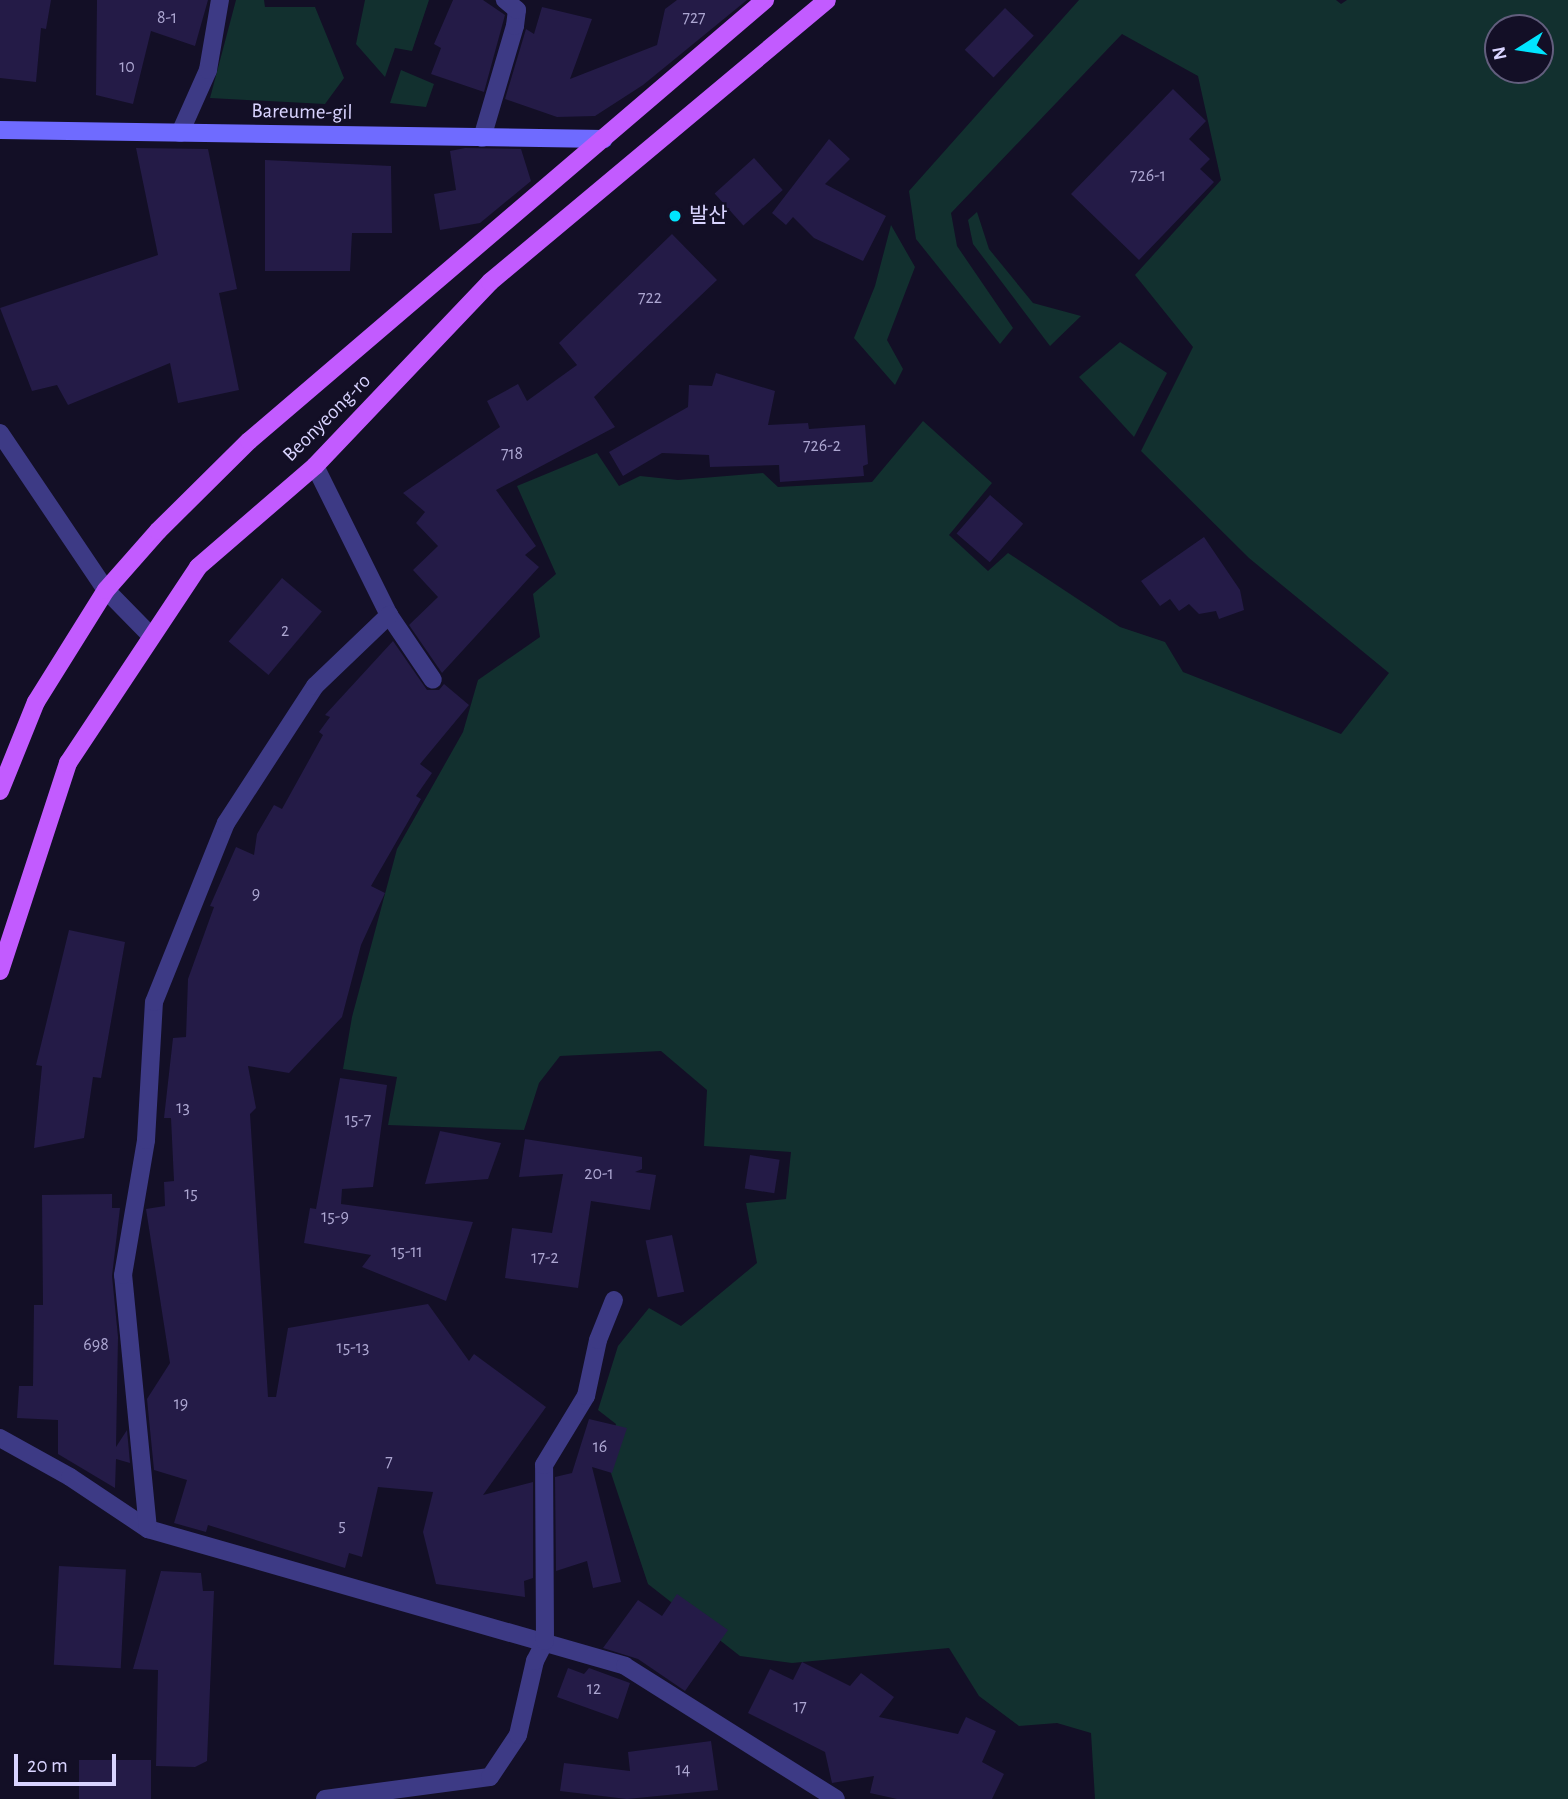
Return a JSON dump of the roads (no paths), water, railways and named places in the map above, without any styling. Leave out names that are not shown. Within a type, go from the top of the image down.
[{"type":"main road","name":"Beonyeong-ro","points":[[0,791],[36,702],[106,590],[248,441],[765,0]]},
{"type":"main road","name":"Beonyeong-ro","points":[[0,971],[68,763],[150,635],[198,567],[315,466],[490,282],[827,0]]},
{"type":"street","points":[[180,133],[208,70],[220,0]]},
{"type":"street","points":[[482,138],[515,26],[517,10],[505,0]]},
{"type":"street","name":"Bareume-gil","points":[[0,130],[604,139]]},
{"type":"street","points":[[0,433],[106,590],[150,635]]},
{"type":"street","points":[[315,466],[389,615],[433,680]]},
{"type":"street","points":[[148,1529],[123,1275],[146,1140],[154,1002],[226,822],[314,686],[389,615]]},
{"type":"street","points":[[325,1799],[490,1777],[518,1735],[535,1661],[545,1641],[544,1465],[586,1396],[598,1340],[614,1300]]},
{"type":"street","points":[[0,1438],[70,1477],[148,1529],[625,1666],[836,1799]]},
{"type":"place","name":"발산","points":[[675,216]]}]
